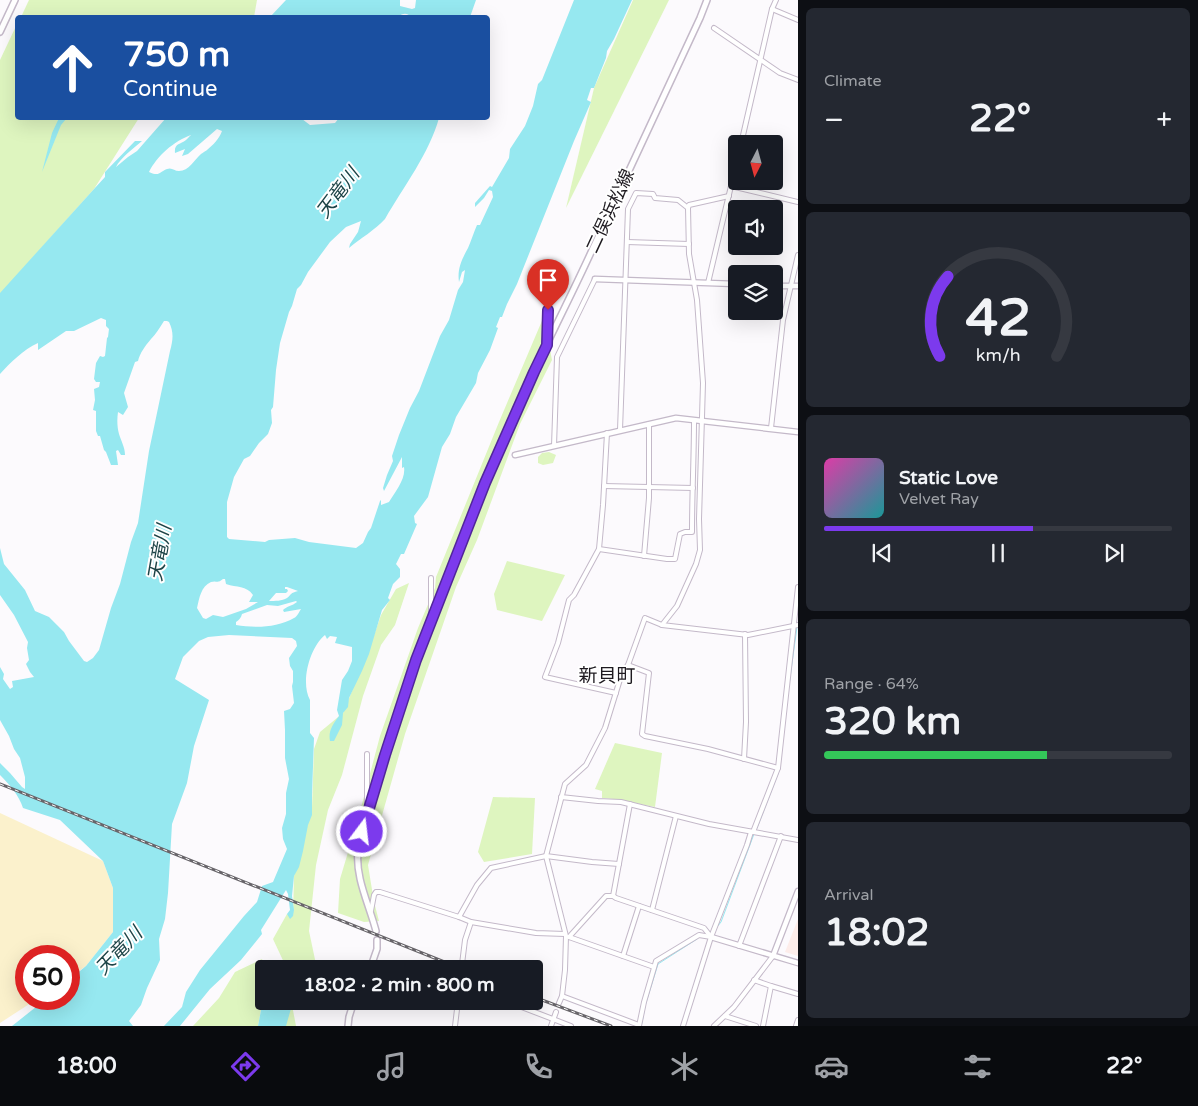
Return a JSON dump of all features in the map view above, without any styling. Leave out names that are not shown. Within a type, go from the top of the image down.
[{"type":"main road","points":[[0,32],[15,0]]},
{"type":"main road","name":"二俣浜松線","points":[[376,931],[358,874],[358,850],[385,755],[416,660],[485,483],[534,372],[707,0]]},
{"type":"main road","points":[[373,960],[377,949],[377,940]]},
{"type":"main road","points":[[348,1026],[351,1010]]},
{"type":"street","points":[[743,135],[772,9],[776,0]]},
{"type":"street","points":[[772,9],[798,20]]},
{"type":"street","points":[[714,28],[780,73],[798,80]]},
{"type":"street","points":[[708,283],[730,190]]},
{"type":"street","points":[[748,190],[798,202]]},
{"type":"street","points":[[620,430],[628,209],[636,193],[652,194],[655,198],[678,200],[688,208],[689,254],[697,300],[703,383],[700,550],[696,564],[677,606],[662,626]]},
{"type":"street","points":[[688,208],[689,206],[729,196]]},
{"type":"street","points":[[627,242],[689,244]]},
{"type":"street","points":[[770,428],[783,320],[798,255]]},
{"type":"street","points":[[554,446],[557,357],[595,279],[728,284]]},
{"type":"street","points":[[783,286],[798,286]]},
{"type":"street","points":[[547,345],[548,300]]},
{"type":"street","points":[[514,456],[676,418],[798,432]]},
{"type":"street","points":[[599,549],[675,559],[680,534],[692,532],[694,420]]},
{"type":"street","points":[[644,556],[650,486],[649,424]]},
{"type":"street","points":[[608,433],[599,549],[574,595],[569,600],[558,643],[545,677],[616,692]]},
{"type":"street","points":[[604,486],[692,488]]},
{"type":"street","points":[[431,578],[431,622]]},
{"type":"street","points":[[683,1026],[711,936],[778,768],[796,626],[798,587]]},
{"type":"street","points":[[559,1003],[562,996],[565,970],[566,935],[546,856],[565,784],[586,765],[605,728],[622,673],[628,665],[645,618],[662,626],[745,634],[796,626]]},
{"type":"street","points":[[744,759],[746,722],[745,634]]},
{"type":"street","points":[[628,665],[649,673],[642,734],[778,768]]},
{"type":"street","points":[[367,754],[367,815]]},
{"type":"street","points":[[562,797],[621,802],[710,824],[798,840]]},
{"type":"street","points":[[613,896],[630,804]]},
{"type":"street","points":[[652,910],[676,816]]},
{"type":"street","points":[[739,946],[781,836]]},
{"type":"street","points":[[459,917],[477,885],[490,868],[546,856],[619,864]]},
{"type":"street","points":[[714,1026],[734,1007],[772,956],[798,891]]},
{"type":"street","points":[[370,911],[374,895],[376,892],[380,892],[471,922],[536,933],[566,935],[654,967]]},
{"type":"street","points":[[566,935],[606,896],[613,896],[704,928],[711,936]]},
{"type":"street","points":[[622,956],[639,906]]},
{"type":"street","points":[[462,960],[465,940],[471,922]]},
{"type":"street","points":[[562,996],[639,1025],[656,961],[699,936],[711,936],[798,963]]},
{"type":"street","points":[[754,980],[798,994]]},
{"type":"street","points":[[763,1026],[771,986]]},
{"type":"street","points":[[455,1026],[457,1010]]},
{"type":"street","points":[[528,1010],[571,1026]]},
{"type":"street","points":[[551,1026],[556,1012]]},
{"type":"street","points":[[725,1016],[756,1026]]},
{"type":"street","points":[[796,1026],[798,1020]]},
{"type":"shaded area","points":[[798,919],[798,956],[785,952]]},
{"type":"green space","points":[[29,0],[257,0],[254,15],[22,15]]},
{"type":"green space","points":[[633,0],[669,0],[566,208],[594,88]]},
{"type":"green space","points":[[15,28],[15,120],[138,120],[94,189],[0,296],[0,60]]},
{"type":"green space","points":[[544,316],[552,360],[520,424],[477,540],[456,587],[405,734],[368,865],[379,921],[364,922],[338,913],[340,879],[380,736],[418,628],[435,588],[436,577]]},
{"type":"green space","points":[[549,452],[556,455],[553,463],[543,465],[538,463],[538,457],[542,453]]},
{"type":"green space","points":[[507,561],[565,575],[542,621],[497,610],[494,594]]},
{"type":"green space","points":[[409,583],[395,625],[381,645],[363,696],[342,775],[328,810],[316,865],[309,931],[315,960],[283,960],[273,939],[287,914],[293,916],[294,876],[312,808],[314,749],[320,732],[343,713],[381,615],[396,589]]},
{"type":"green space","points":[[615,743],[662,753],[655,807],[602,798],[602,791],[595,789]]},
{"type":"green space","points":[[493,797],[535,798],[532,854],[484,862],[478,852]]},
{"type":"green space","points":[[255,962],[255,1010],[261,1010],[258,1026],[193,1026],[219,998],[235,972]]},
{"type":"green space","points":[[290,1010],[293,1010],[296,1026],[284,1026]]},
{"type":"sand","points":[[0,813],[103,861],[113,888],[113,932],[86,966],[80,970],[80,945],[15,945],[15,1010],[20,1010],[0,1023]]},
{"type":"water","points":[[286,0],[400,0],[400,6],[412,9],[415,8],[416,0],[476,0],[471,15],[272,15]]},
{"type":"water","name":"天竜川","points":[[574,0],[632,0],[607,51],[594,88],[591,88],[587,100],[591,102],[517,284],[502,317],[500,317],[490,350],[478,373],[476,383],[456,417],[450,434],[442,447],[428,497],[414,516],[415,523],[417,524],[404,554],[401,554],[396,564],[400,569],[400,577],[393,584],[388,598],[390,600],[382,610],[369,654],[349,698],[348,707],[343,713],[342,725],[334,741],[330,741],[330,731],[339,716],[337,710],[342,680],[352,661],[352,647],[335,643],[337,637],[330,636],[327,639],[325,635],[311,656],[306,675],[306,684],[310,700],[310,733],[314,738],[312,815],[299,867],[294,876],[293,916],[290,919],[287,914],[290,910],[286,890],[261,930],[262,934],[241,960],[210,989],[180,1026],[164,1026],[182,1007],[186,992],[200,970],[257,902],[262,886],[273,882],[287,849],[283,839],[282,828],[286,814],[286,793],[289,779],[285,758],[284,711],[290,709],[294,703],[293,671],[289,658],[297,646],[296,641],[292,638],[229,635],[208,637],[199,641],[183,657],[175,679],[209,700],[194,746],[187,783],[172,824],[168,893],[165,919],[159,939],[160,960],[141,1005],[129,1021],[133,1026],[12,1026],[32,1010],[80,1010],[80,971],[113,932],[113,888],[103,861],[60,820],[23,808],[16,794],[0,775],[0,763],[25,789],[25,777],[20,758],[0,720],[0,667],[4,674],[3,679],[10,689],[13,687],[12,681],[34,677],[26,664],[29,660],[28,642],[14,615],[0,595],[0,548],[4,564],[25,590],[35,611],[49,617],[64,632],[84,661],[87,662],[93,658],[99,650],[138,523],[149,451],[172,343],[172,329],[169,322],[164,321],[143,350],[138,361],[135,362],[124,393],[128,407],[123,415],[118,412],[118,431],[125,455],[121,455],[118,450],[116,451],[118,465],[111,465],[100,436],[98,436],[96,431],[96,411],[93,410],[95,400],[94,389],[99,387],[100,382],[96,382],[94,379],[96,363],[100,356],[105,356],[108,337],[109,329],[106,326],[106,320],[101,318],[74,331],[66,331],[38,350],[38,343],[22,353],[0,374],[0,293],[105,177],[105,172],[135,141],[142,141],[116,167],[137,151],[164,120],[303,120],[310,125],[335,123],[337,120],[438,120],[423,157],[385,219],[349,248],[358,232],[361,221],[346,227],[330,242],[297,289],[280,343],[273,407],[271,410],[272,423],[268,434],[250,456],[244,459],[234,477],[227,502],[227,537],[229,539],[265,542],[295,538],[309,542],[356,548],[363,543],[371,528],[380,501],[381,505],[389,502],[402,481],[404,467],[402,468],[402,457],[384,491],[383,488],[393,461],[392,456],[399,435],[419,391],[440,336],[449,320],[458,290],[463,282],[465,270],[462,272],[459,282],[461,264],[477,225],[480,225],[493,197],[492,191],[489,190],[475,207],[475,203],[490,186],[492,187],[509,158],[510,149],[525,126],[533,106],[538,84],[542,80]],"holes":[[[217,129],[222,131],[214,144],[183,171],[169,169],[157,174],[149,172],[157,160],[178,141],[191,135],[176,146],[175,153],[185,149],[182,156],[188,154]],[[225,579],[226,584],[241,587],[250,592],[253,595],[249,602],[258,602],[246,609],[223,617],[213,615],[206,619],[203,618],[197,608],[201,593],[205,586],[211,582]],[[285,587],[298,591],[283,600],[269,601],[276,593],[286,593],[288,591]],[[297,602],[283,610],[284,612],[301,609],[297,616],[280,624],[258,627],[236,625],[242,614],[267,605],[278,606]]]},
{"type":"water","points":[[58,120],[65,120],[61,125],[42,172],[52,133]]},
{"type":"water","points":[[261,1010],[291,1010],[286,1026],[258,1026]]},
{"type":"waterway","points":[[789,685],[797,627]]},
{"type":"waterway","points":[[757,828],[779,771]]},
{"type":"waterway","points":[[717,927],[721,922],[754,834]]},
{"type":"waterway","points":[[642,1023],[645,1006],[658,964],[697,939]]},
{"type":"railway","points":[[0,784],[440,960]]},
{"type":"railway","points":[[543,1000],[611,1026]]},
{"type":"district","name":"新貝町","points":[[607,676]]},
{"type":"route","points":[[362,832],[416,660],[485,483],[547,345],[548,310]]}]
